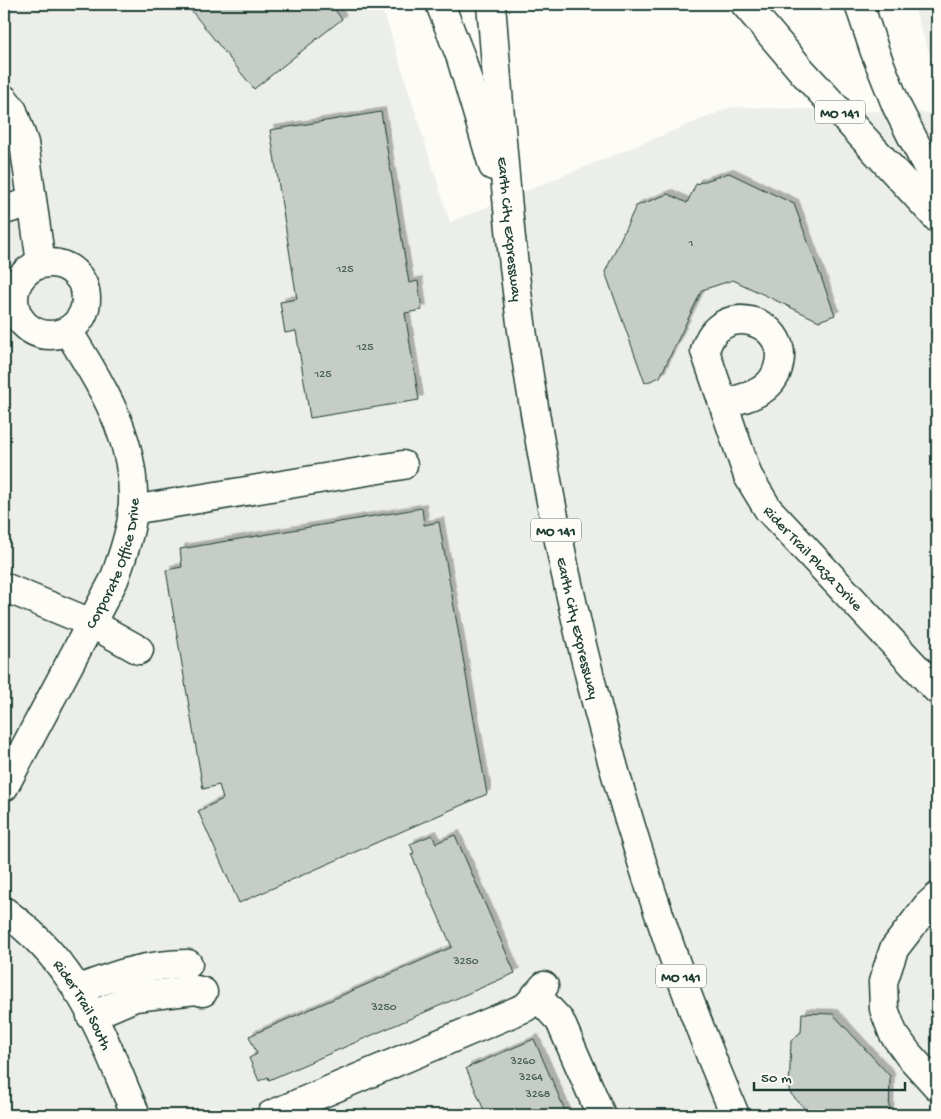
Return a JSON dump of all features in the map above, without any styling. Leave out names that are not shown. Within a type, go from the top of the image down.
[{"type":"main road","points":[[440,4],[461,58],[510,220]]},
{"type":"main road","name":"Earth City Expressway","points":[[491,4],[510,220],[522,330],[560,548],[591,682],[618,781],[656,902],[706,1043],[735,1115]]},
{"type":"main road","name":"MO 141","points":[[744,4],[802,71],[937,218]]},
{"type":"main road","points":[[859,4],[874,52],[897,107],[937,186]]},
{"type":"main road","points":[[4,99],[13,111],[24,143],[41,263]]},
{"type":"main road","points":[[4,210],[32,202]]},
{"type":"main road","points":[[52,262],[64,265],[74,271],[82,280],[86,290],[87,302],[84,314],[77,324],[68,331],[56,335],[44,335],[32,331],[22,322],[16,312],[15,288],[21,277],[30,268],[41,263],[52,262]]},
{"type":"main road","name":"Corporate Office Drive","points":[[4,787],[114,580],[126,545],[132,510],[132,478],[126,442],[111,405],[68,331]]},
{"type":"main road","name":"Rider Trail Plaza Drive","points":[[724,403],[748,476],[768,509],[937,690]]},
{"type":"main road","points":[[132,510],[403,466]]},
{"type":"main road","points":[[4,587],[92,622],[138,650]]},
{"type":"main road","points":[[937,897],[927,906],[894,949],[883,982],[884,1009],[893,1033],[908,1054],[937,1086]]},
{"type":"main road","name":"Rider Trail South","points":[[4,911],[46,949],[77,990],[91,1016],[136,1115]]},
{"type":"main road","points":[[77,990],[133,970],[168,964],[188,964]]},
{"type":"main road","points":[[91,1016],[135,997],[196,990],[203,992]]},
{"type":"main road","points":[[271,1115],[526,1007],[540,990],[560,1021],[601,1115]]},
{"type":"shaded area","points":[[4,4],[378,4],[386,19],[450,222],[732,107],[937,113],[937,1115],[4,1115]]},
{"type":"shaded area","points":[[913,4],[937,4],[937,77]]},
{"type":"building","points":[[186,4],[330,4],[342,19],[254,89]]},
{"type":"building","points":[[381,112],[409,283],[418,281],[422,310],[405,313],[419,400],[310,418],[296,331],[285,333],[280,302],[297,299],[270,130]]},
{"type":"building","points":[[729,173],[794,204],[835,315],[819,321],[733,280],[702,290],[660,377],[645,383],[605,272],[636,206],[668,194],[687,203],[696,184]]},
{"type":"building","points":[[422,508],[424,525],[439,522],[487,794],[239,903],[198,811],[223,799],[219,785],[203,789],[166,570],[182,567],[180,549]]},
{"type":"building","points":[[432,835],[436,843],[455,835],[515,973],[269,1080],[268,1077],[259,1081],[249,1058],[257,1054],[249,1036],[452,947],[411,854],[414,853],[410,844]]},
{"type":"building","points":[[802,1013],[833,1014],[890,1076],[889,1115],[811,1115],[789,1092],[791,1041],[801,1032]]},
{"type":"building","points":[[534,1039],[567,1115],[486,1115],[466,1068]]}]
